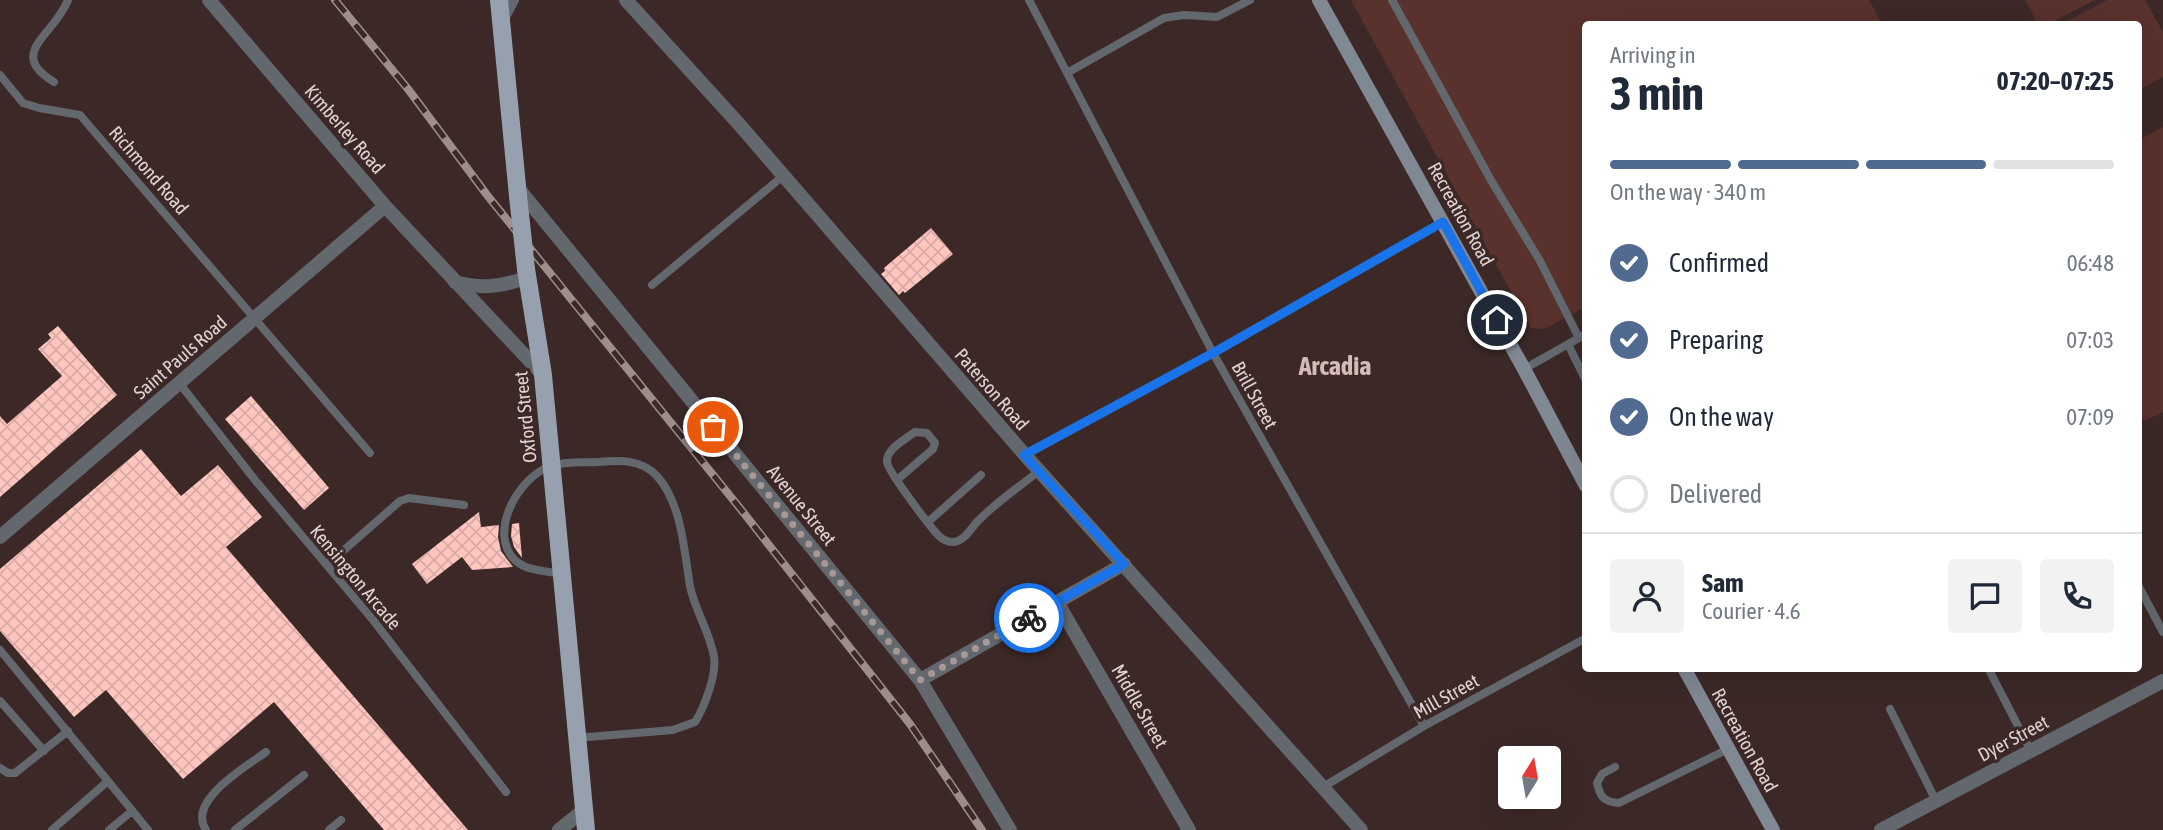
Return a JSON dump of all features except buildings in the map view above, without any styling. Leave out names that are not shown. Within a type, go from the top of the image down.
[{"type":"main road","name":"Oxford Street","points":[[499,0],[527,273],[543,375],[586,830]]},
{"type":"street","name":"Kimberley Road","points":[[209,0],[385,206],[543,375]]},
{"type":"street","points":[[501,20],[513,0]]},
{"type":"street","name":"Paterson Road","points":[[626,0],[783,176],[1024,455],[1361,830]]},
{"type":"street","name":"Recreation Road","points":[[1319,0],[1582,478]]},
{"type":"street","name":"Avenue Street","points":[[518,191],[920,680],[1010,830]]},
{"type":"street","name":"Saint Pauls Road","points":[[0,537],[385,206]]},
{"type":"street","points":[[453,281],[476,287],[496,287],[527,273]]},
{"type":"street","points":[[920,680],[1124,564]]},
{"type":"street","name":"Middle Street","points":[[1057,602],[1189,830]]},
{"type":"street","name":"Recreation Road","points":[[1686,672],[1773,830]]},
{"type":"street","name":"Dyer Street","points":[[1881,830],[2163,681]]},
{"type":"street","points":[[559,830],[584,810]]},
{"type":"lane","points":[[54,82],[35,68],[33,50],[63,14],[68,0]]},
{"type":"lane","name":"Brill Street","points":[[1029,0],[1213,353],[1424,726]]},
{"type":"lane","points":[[1068,73],[1164,18],[1184,15],[1217,17],[1250,0]]},
{"type":"lane","points":[[1392,0],[1492,182],[1582,334]]},
{"type":"lane","name":"Richmond Road","points":[[0,75],[23,103],[80,115],[370,453]]},
{"type":"lane","points":[[652,285],[783,176]]},
{"type":"lane","points":[[1024,455],[1213,353],[1443,222]]},
{"type":"lane","points":[[1524,369],[1582,337]]},
{"type":"lane","points":[[1568,344],[1582,370]]},
{"type":"lane","name":"Kensington Arcade","points":[[180,384],[255,480],[373,620],[506,792]]},
{"type":"lane","points":[[897,480],[933,449],[935,443],[927,433],[915,432],[891,452],[886,465],[928,523],[946,541],[962,540],[980,519],[1039,471]]},
{"type":"lane","points":[[561,574],[533,569],[516,561],[508,546],[508,513],[522,485],[551,466],[618,460],[641,463],[656,475],[666,488],[676,510],[694,603],[715,659],[706,702],[695,722],[673,730],[576,738]]},
{"type":"lane","points":[[928,523],[981,475]]},
{"type":"lane","points":[[327,565],[400,501],[409,498],[464,505]]},
{"type":"lane","points":[[2142,593],[2163,632]]},
{"type":"lane","name":"Mill Street","points":[[1323,787],[1424,726],[1582,640]]},
{"type":"lane","points":[[0,650],[148,830]]},
{"type":"lane","points":[[1990,672],[2031,751]]},
{"type":"lane","points":[[0,701],[44,751]]},
{"type":"lane","points":[[1890,709],[1936,801]]},
{"type":"lane","points":[[0,768],[8,773],[15,773],[68,731]]},
{"type":"lane","points":[[1615,767],[1602,774],[1597,783],[1599,794],[1607,802],[1619,803],[1728,749]]},
{"type":"lane","points":[[206,830],[202,825],[207,800],[215,790],[266,752]]},
{"type":"lane","points":[[235,830],[304,775]]},
{"type":"lane","points":[[52,830],[108,781]]},
{"type":"lane","points":[[109,830],[132,811]]},
{"type":"lane","points":[[329,830],[341,820]]},
{"type":"shaded area","points":[[1351,0],[1869,0],[1880,21],[1582,21],[1582,309],[1544,329],[1531,328]]},
{"type":"shaded area","points":[[2025,0],[2095,0],[2055,21],[2036,21]]},
{"type":"shaded area","points":[[2107,0],[2145,0],[2163,32],[2163,77],[2142,88],[2142,21],[2068,21]]},
{"type":"shaded area","points":[[2163,127],[2163,412],[2144,421],[2142,418],[2142,138]]},
{"type":"railway","points":[[335,0],[408,89],[487,195],[910,724],[982,830]]},
{"type":"way so far","points":[[713,427],[920,680],[1029,618]]},
{"type":"district","name":"Arcadia","points":[[1335,366]]},
{"type":"route","points":[[1029,618],[1124,564],[1024,455],[1213,353],[1443,222],[1497,320]]}]
